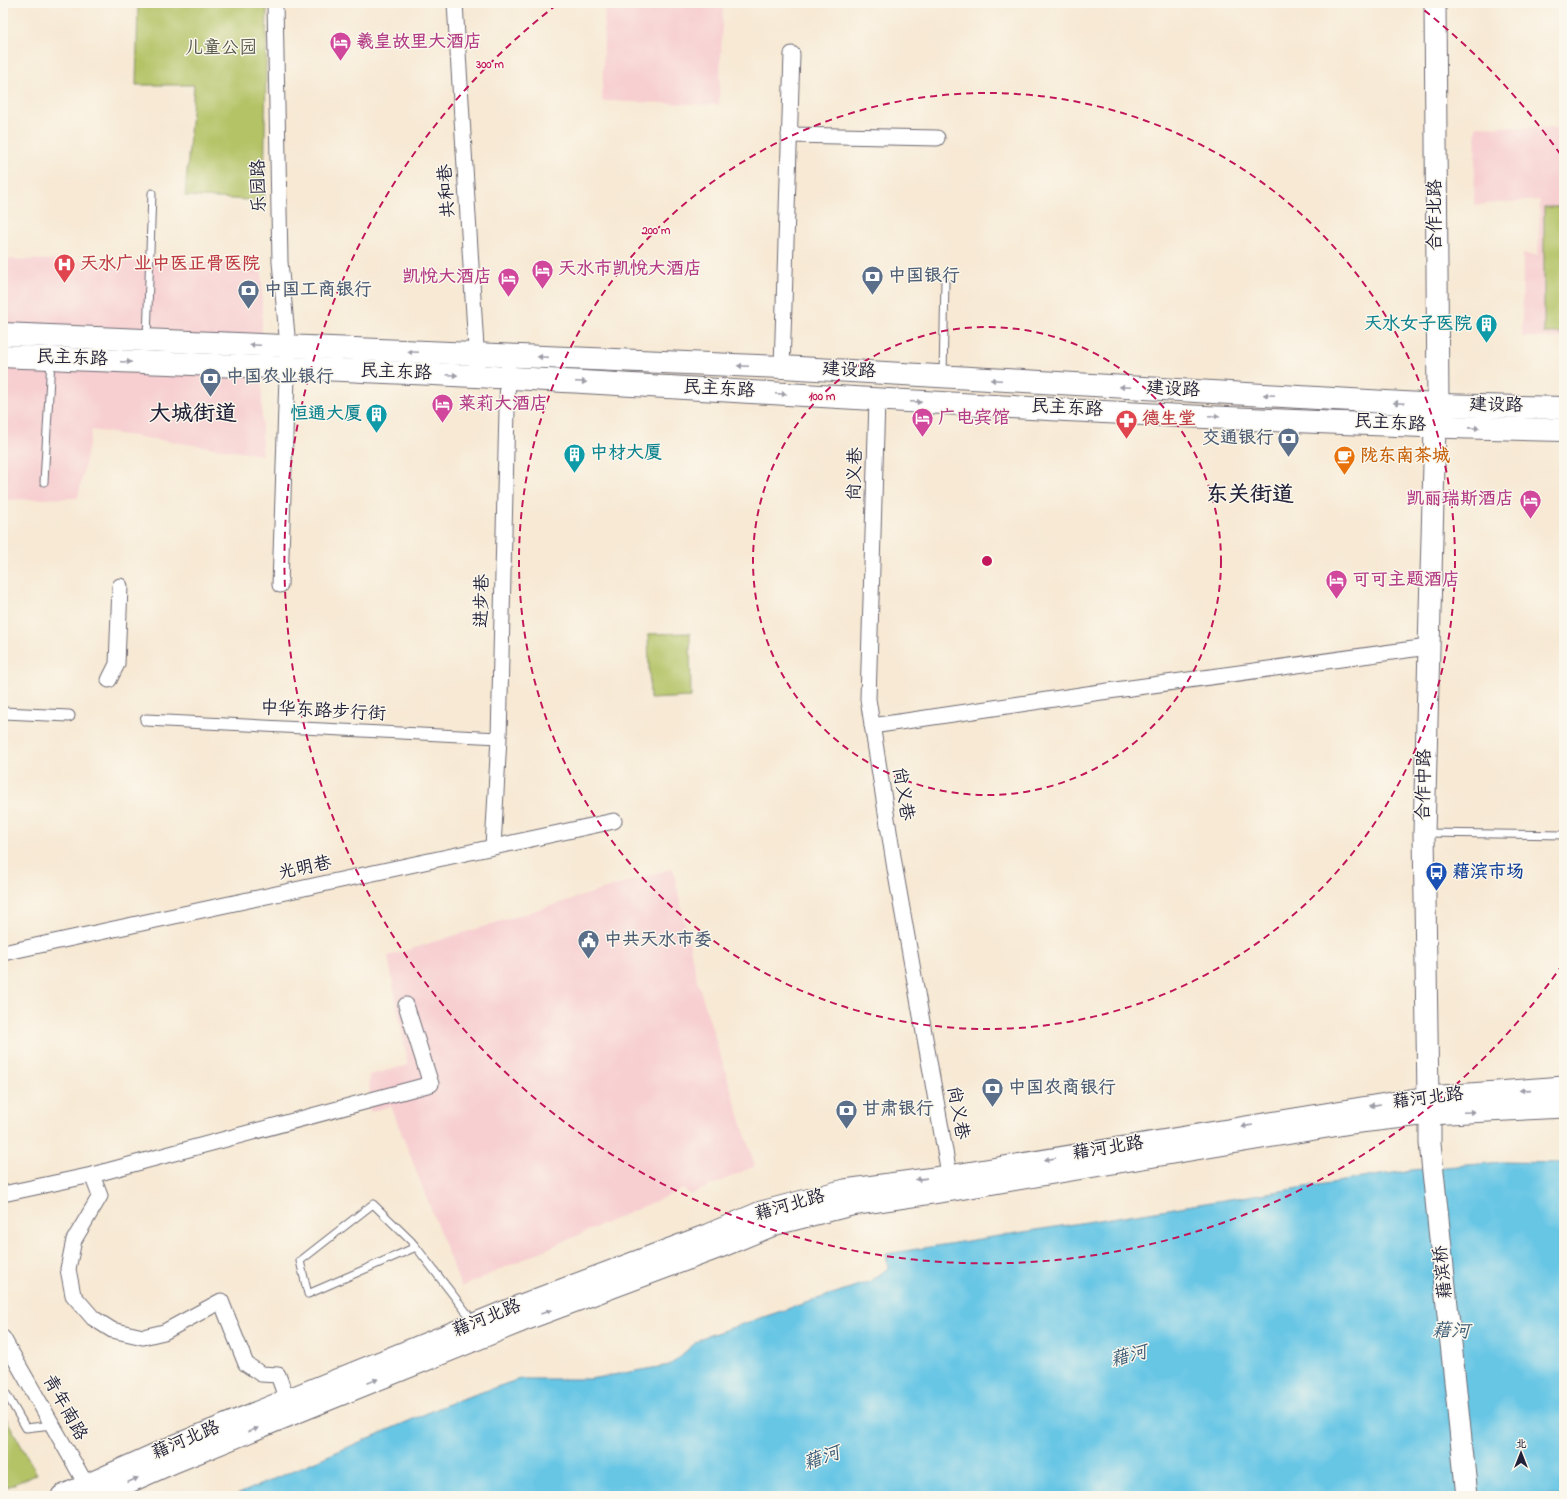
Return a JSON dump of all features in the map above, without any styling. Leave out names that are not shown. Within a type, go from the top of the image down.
[{"type":"main road","name":"合作北路","points":[[1434,3],[1438,405],[1436,427]]},
{"type":"main road","name":"民主东路","points":[[3,334],[782,367]]},
{"type":"main road","name":"民主东路","points":[[3,356],[478,376],[877,400],[1436,427]]},
{"type":"main road","name":"建设路","points":[[782,367],[1438,405],[1564,408]]},
{"type":"main road","name":"建设路","points":[[1436,427],[1564,430]]},
{"type":"main road","name":"合作中路","points":[[1430,1143],[1424,833],[1428,647],[1436,427]]},
{"type":"main road","name":"藉河北路","points":[[62,1496],[92,1492],[177,1461],[514,1324],[720,1247],[776,1224],[851,1205],[950,1183],[1429,1105],[1564,1087]]},
{"type":"main road","name":"藉河北路","points":[[1429,1105],[1564,1107]]},
{"type":"main road","name":"藉滨桥","points":[[1430,1143],[1467,1496]]},
{"type":"main road","name":"藉河北路","points":[[92,1492],[171,1447],[476,1324],[707,1235],[761,1212],[845,1190],[950,1183]]},
{"type":"street","name":"乐园路","points":[[275,3],[280,262],[288,346],[280,585]]},
{"type":"street","name":"共和巷","points":[[455,3],[478,376]]},
{"type":"street","points":[[782,367],[792,54]]},
{"type":"street","points":[[789,135],[937,138]]},
{"type":"street","name":"进步巷","points":[[493,847],[499,738],[508,378],[507,356]]},
{"type":"street","name":"尚义巷","points":[[877,400],[868,699],[895,869],[950,1183]]},
{"type":"street","points":[[109,680],[117,664],[120,586]]},
{"type":"street","points":[[872,726],[1428,647]]},
{"type":"street","points":[[3,712],[69,716]]},
{"type":"street","name":"中华东路步行街","points":[[146,720],[499,738]]},
{"type":"street","name":"光明巷","points":[[3,953],[614,821]]},
{"type":"street","points":[[3,1194],[92,1175],[431,1084],[406,1005]]},
{"type":"street","points":[[92,1175],[100,1196],[74,1240],[68,1269],[73,1295],[93,1318],[103,1325],[112,1330],[143,1337],[164,1332],[221,1301],[246,1364],[260,1374],[278,1375],[287,1400]]},
{"type":"street","name":"青年南路","points":[[3,1338],[92,1492]]},
{"type":"lane","points":[[147,341],[152,193]]},
{"type":"lane","points":[[943,377],[945,281]]},
{"type":"lane","points":[[44,482],[51,359]]},
{"type":"lane","points":[[1424,833],[1564,835]]},
{"type":"lane","points":[[416,1247],[308,1294],[300,1261],[373,1204],[416,1247],[476,1324]]},
{"type":"lane","points":[[3,1388],[26,1428],[52,1425]]},
{"type":"shaded area","points":[[605,3],[723,3],[719,105],[602,101]]},
{"type":"shaded area","points":[[1476,126],[1564,128],[1564,338],[1522,337],[1523,254],[1538,255],[1540,200],[1474,205]]},
{"type":"shaded area","points":[[3,259],[262,264],[262,455],[92,430],[78,498],[3,500]]},
{"type":"shaded area","points":[[673,868],[697,980],[755,1166],[690,1195],[683,1189],[461,1287],[391,1106],[370,1112],[369,1075],[408,1065],[388,956]]},
{"type":"green space","name":"儿童公园","points":[[138,3],[267,3],[264,201],[185,196],[194,85],[136,85]]},
{"type":"green space","points":[[1544,207],[1564,207],[1564,333],[1544,333]]},
{"type":"green space","points":[[690,633],[691,697],[650,699],[648,634]]},
{"type":"green space","points":[[3,1413],[37,1474],[3,1489]]},
{"type":"water","name":"藉河","points":[[1502,1162],[1564,1163],[1564,1496],[234,1496],[453,1402],[520,1379],[590,1379],[670,1365],[701,1338],[871,1281],[888,1268],[886,1254],[1412,1170]]},
{"type":"place","name":"羲皇故里大酒店","points":[[341,62]]},
{"type":"place","name":"天水广业中医正骨医院","points":[[65,284]]},
{"type":"place","name":"天水市凯悦大酒店","points":[[543,290]]},
{"type":"place","name":"中国银行","points":[[873,296]]},
{"type":"place","name":"凯悦大酒店","points":[[508,298]]},
{"type":"place","name":"中国工商银行","points":[[248,310]]},
{"type":"place","name":"天水女子医院","points":[[1487,344]]},
{"type":"place","name":"中国农业银行","points":[[210,398]]},
{"type":"place","name":"莱莉大酒店","points":[[443,424]]},
{"type":"place","name":"恒通大厦","points":[[377,434]]},
{"type":"place","name":"广电宾馆","points":[[923,438]]},
{"type":"place","name":"德生堂","points":[[1127,440]]},
{"type":"place","name":"交通银行","points":[[1289,458]]},
{"type":"place","name":"中材大厦","points":[[575,474]]},
{"type":"place","name":"陇东南茶城","points":[[1344,476]]},
{"type":"place","name":"凯丽瑞斯酒店","points":[[1530,520]]},
{"type":"place","name":"可可主题酒店","points":[[1337,600]]},
{"type":"place","name":"藉滨市场","points":[[1437,892]]},
{"type":"place","name":"中共天水市委","points":[[589,960]]},
{"type":"place","name":"中国农商银行","points":[[993,1108]]},
{"type":"place","name":"甘肃银行","points":[[846,1130]]},
{"type":"district","name":"大城街道","points":[[193,415]]},
{"type":"district","name":"东关街道","points":[[1250,496]]}]
